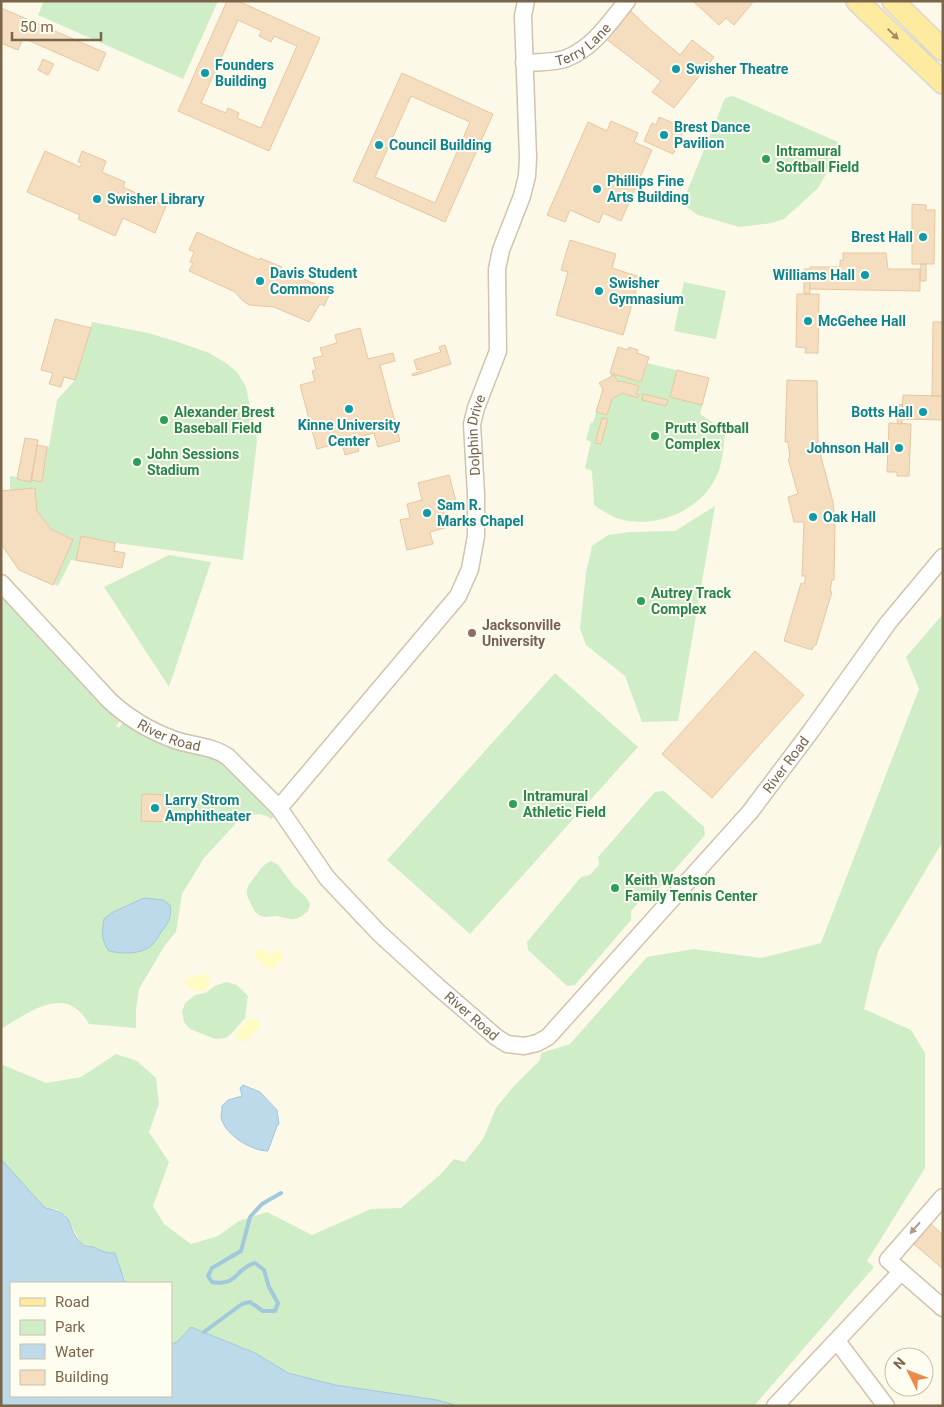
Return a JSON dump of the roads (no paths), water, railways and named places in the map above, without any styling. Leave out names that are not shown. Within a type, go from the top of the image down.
[{"type":"main road","points":[[857,1],[943,83]]},
{"type":"main road","points":[[900,4],[943,50]]},
{"type":"street","name":"Dolphin Drive","points":[[279,808],[458,596],[470,569],[476,536],[472,424],[476,408],[498,351],[497,269],[501,250],[522,196],[528,158],[523,16],[526,1]]},
{"type":"street","name":"Terry Lane","points":[[524,63],[566,58],[581,50],[598,36],[627,1]]},
{"type":"street","name":"River Road","points":[[1,583],[126,716],[137,723],[176,740],[221,752],[236,765],[279,808],[327,878],[380,933],[496,1037],[507,1044],[518,1046],[537,1043],[548,1037],[750,812],[811,731],[880,632],[903,602],[943,557]]},
{"type":"street","points":[[943,1196],[888,1260],[943,1308]]},
{"type":"street","points":[[775,1406],[901,1272]]},
{"type":"street","points":[[837,1341],[886,1406]]},
{"type":"water","points":[[144,898],[163,900],[170,905],[170,916],[166,925],[149,948],[138,952],[126,953],[109,951],[103,936],[104,919],[113,912]]},
{"type":"water","points":[[243,1085],[260,1092],[277,1110],[279,1124],[268,1151],[255,1148],[240,1141],[228,1131],[221,1118],[222,1106],[228,1100],[242,1096],[240,1088]]},
{"type":"water","points":[[1,1159],[45,1208],[62,1213],[66,1217],[73,1232],[83,1245],[115,1253],[125,1282],[10,1282],[10,1397],[172,1397],[172,1344],[178,1341],[191,1327],[255,1353],[288,1373],[335,1385],[437,1400],[458,1406],[1,1406]]},
{"type":"waterway","points":[[204,1332],[242,1304],[250,1302],[263,1311],[275,1311],[278,1303],[269,1287],[264,1270],[255,1263],[248,1265],[232,1280],[227,1282],[212,1282],[208,1276],[212,1268],[241,1251],[250,1217],[262,1204],[281,1193]]},
{"type":"place","name":"Swisher Theatre","points":[[676,69]]},
{"type":"place","name":"Founders Building","points":[[205,73]]},
{"type":"place","name":"Brest Dance Pavilion","points":[[664,135]]},
{"type":"place","name":"Council Building","points":[[379,145]]},
{"type":"place","name":"Intramural Softball Field","points":[[766,159]]},
{"type":"place","name":"Phillips Fine Arts Building","points":[[597,189]]},
{"type":"place","name":"Swisher Library","points":[[97,199]]},
{"type":"place","name":"Brest Hall","points":[[923,237]]},
{"type":"place","name":"Williams Hall","points":[[865,275]]},
{"type":"place","name":"Davis Student Commons","points":[[260,281]]},
{"type":"place","name":"Swisher Gymnasium","points":[[599,291]]},
{"type":"place","name":"McGehee Hall","points":[[808,321]]},
{"type":"place","name":"Kinne University Center","points":[[349,409]]},
{"type":"place","name":"Botts Hall","points":[[923,412]]},
{"type":"place","name":"Alexander Brest Baseball Field","points":[[164,420]]},
{"type":"place","name":"Prutt Softball Complex","points":[[655,436]]},
{"type":"place","name":"Johnson Hall","points":[[899,448]]},
{"type":"place","name":"John Sessions Stadium","points":[[137,462]]},
{"type":"place","name":"Sam R. Marks Chapel","points":[[427,513]]},
{"type":"place","name":"Oak Hall","points":[[813,517]]},
{"type":"place","name":"Autrey Track Complex","points":[[641,601]]},
{"type":"place","name":"Jacksonville University","points":[[472,633]]},
{"type":"place","name":"Intramural Athletic Field","points":[[513,804]]},
{"type":"place","name":"Larry Strom Amphitheater","points":[[155,808]]},
{"type":"place","name":"Keith Wastson Family Tennis Center","points":[[615,888]]}]
